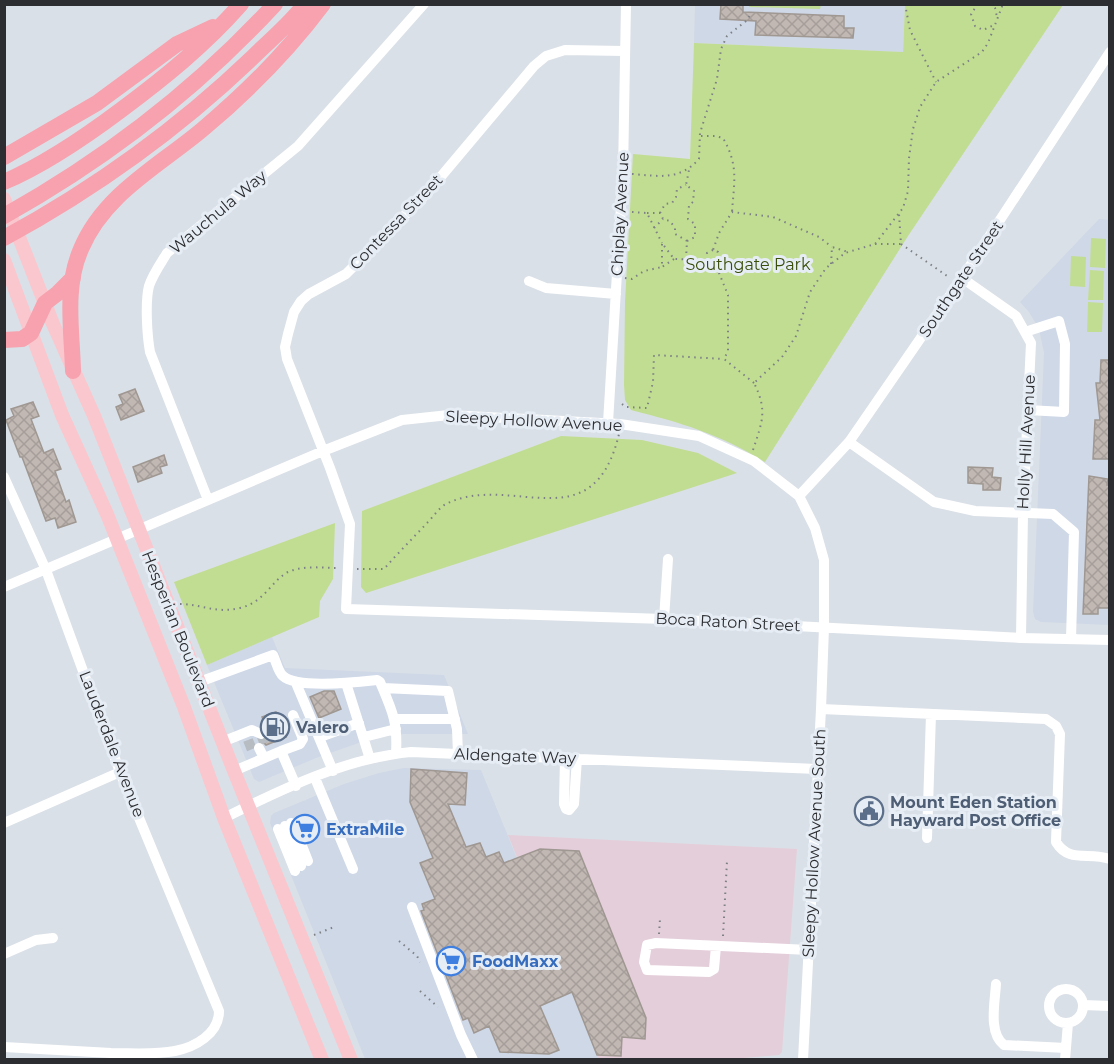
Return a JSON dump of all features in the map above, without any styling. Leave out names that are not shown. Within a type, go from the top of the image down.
[{"type":"highway","points":[[4,182],[58,154],[155,86],[227,20],[241,4]]},
{"type":"highway","points":[[4,216],[87,167],[163,111],[216,64],[275,4]]},
{"type":"highway","points":[[4,237],[53,212],[136,157],[212,96],[305,4]]},
{"type":"highway","points":[[73,371],[69,299],[80,250],[103,211],[126,188],[203,129],[254,83],[298,38],[323,4]]},
{"type":"highway","points":[[4,157],[97,103],[177,44],[227,20]]},
{"type":"highway","points":[[4,340],[22,339],[31,333],[45,303],[73,278]]},
{"type":"main road","name":"Hesperian Boulevard","points":[[4,199],[351,1059]]},
{"type":"main road","name":"Hesperian Boulevard","points":[[4,260],[62,414],[117,539],[184,706],[224,818],[322,1059]]},
{"type":"street","name":"Wauchula Way","points":[[208,500],[150,352],[147,333],[149,287],[157,268],[168,253],[298,146],[424,4]]},
{"type":"street","name":"Chiplay Avenue","points":[[608,423],[623,173],[626,4]]},
{"type":"street","name":"Contessa Street","points":[[346,609],[350,524],[287,359],[285,347],[294,312],[309,294],[346,274],[428,192],[534,66],[546,56],[565,50],[624,51]]},
{"type":"street","name":"Southgate Street","points":[[799,496],[849,441],[961,281],[1110,52]]},
{"type":"street","points":[[529,281],[546,288],[616,294]]},
{"type":"street","name":"Holly Hill Avenue","points":[[961,281],[1016,316],[1031,344],[1023,513],[1021,638]]},
{"type":"street","points":[[1025,332],[1059,321],[1065,344],[1064,412],[1028,410]]},
{"type":"street","name":"Sleepy Hollow Avenue","points":[[4,587],[137,529],[402,420],[449,415],[608,423],[699,436],[750,460],[799,496],[815,528],[824,560],[824,627]]},
{"type":"street","points":[[849,441],[934,502],[975,511],[1053,514],[1074,532],[1071,639]]},
{"type":"street","name":"Lauderdale Avenue","points":[[4,477],[46,570],[120,772],[219,1011],[217,1025],[207,1038],[191,1047],[175,1051],[138,1054],[4,1047]]},
{"type":"street","points":[[664,619],[668,559]]},
{"type":"street","name":"Boca Raton Street","points":[[346,609],[664,619],[1021,638],[1110,640]]},
{"type":"street","name":"Sleepy Hollow Avenue South","points":[[803,1059],[824,627]]},
{"type":"street","points":[[199,682],[273,655],[283,676],[296,683],[346,683],[377,680],[383,688],[395,724],[396,753]]},
{"type":"street","points":[[296,683],[333,771]]},
{"type":"street","points":[[346,683],[370,759]]},
{"type":"street","points":[[383,688],[448,691],[457,729],[458,753]]},
{"type":"street","points":[[821,709],[1046,719],[1056,726],[1060,734],[1056,842],[1062,852],[1069,855],[1099,855],[1110,859]]},
{"type":"street","points":[[927,838],[932,714]]},
{"type":"street","points":[[222,742],[257,744],[281,751],[300,744],[303,739],[293,715]]},
{"type":"street","points":[[364,737],[395,724],[455,719]]},
{"type":"street","points":[[320,736],[359,723]]},
{"type":"street","points":[[234,771],[257,744]]},
{"type":"street","points":[[281,751],[296,786]]},
{"type":"street","name":"Aldengate Way","points":[[224,818],[333,771],[396,753],[458,753],[817,769]]},
{"type":"street","points":[[565,758],[563,800],[564,807],[569,810],[573,807],[575,800],[577,758]]},
{"type":"street","points":[[4,824],[120,772]]},
{"type":"street","points":[[315,778],[353,868]]},
{"type":"street","points":[[285,826],[301,866]]},
{"type":"street","points":[[412,907],[461,1035],[473,1059]]},
{"type":"street","points":[[4,954],[36,940],[53,938]]},
{"type":"street","points":[[719,946],[714,969],[701,973],[647,970],[644,962],[647,945],[659,943],[809,950]]},
{"type":"street","points":[[996,984],[994,1032],[998,1040],[1004,1045],[1066,1048]]},
{"type":"street","points":[[1070,989],[1077,992],[1083,1005],[1079,1017],[1068,1023],[1054,1018],[1049,1005],[1056,992],[1070,989]]},
{"type":"street","points":[[1083,1005],[1110,1006]]},
{"type":"street","points":[[1065,1059],[1068,1023]]},
{"type":"path","points":[[905,4],[910,30],[936,82]]},
{"type":"path","points":[[978,4],[971,14],[975,26],[987,29],[997,21],[997,12],[990,4]]},
{"type":"path","points":[[875,244],[903,208],[908,191],[913,129],[920,107],[936,82],[982,52],[988,43],[1003,4]]},
{"type":"path","points":[[623,173],[664,177],[688,170],[699,159],[700,136],[717,79],[721,49],[727,36],[751,14]]},
{"type":"path","points":[[700,136],[723,138],[735,164],[732,212],[719,232],[713,250],[707,253],[706,260]]},
{"type":"path","points":[[686,185],[688,170]]},
{"type":"path","points":[[660,213],[665,204],[672,203],[677,189],[686,185]]},
{"type":"path","points":[[686,185],[694,191],[693,202],[689,205],[688,219],[695,224],[695,237],[687,241]]},
{"type":"path","points":[[621,212],[660,213]]},
{"type":"path","points":[[732,212],[773,217],[819,237],[832,247],[849,252]]},
{"type":"path","points":[[647,213],[662,243],[674,259]]},
{"type":"path","points":[[660,213],[663,219],[670,221],[675,228],[675,234],[687,241]]},
{"type":"path","points":[[899,214],[901,244]]},
{"type":"path","points":[[654,228],[663,219]]},
{"type":"path","points":[[686,259],[687,241]]},
{"type":"path","points":[[662,243],[662,267]]},
{"type":"path","points":[[754,383],[782,357],[796,336],[810,292],[826,268],[849,252],[875,244],[901,244],[961,281]]},
{"type":"path","points":[[831,264],[832,247]]},
{"type":"path","points":[[713,250],[718,252],[719,257],[715,263]]},
{"type":"path","points":[[617,278],[632,279],[644,271],[662,267],[674,259],[706,260],[715,263],[728,295],[728,351],[724,358]]},
{"type":"path","points":[[622,404],[647,408],[653,382],[654,355],[724,358],[754,383],[761,398],[764,411],[750,460]]},
{"type":"path","points":[[168,606],[182,604],[216,611],[241,608],[262,597],[286,573],[304,567],[384,569],[446,504],[477,494],[539,499],[574,495],[595,483],[615,452],[619,434]]},
{"type":"path","points":[[719,946],[727,861]]},
{"type":"path","points":[[659,943],[660,919]]},
{"type":"path","points":[[302,940],[334,927]]},
{"type":"path","points":[[399,941],[417,956],[420,962]]},
{"type":"path","points":[[420,991],[438,1007],[440,1012]]},
{"type":"shaded area","points":[[695,5],[905,5],[903,52],[694,43]]},
{"type":"shaded area","points":[[1099,219],[1109,220],[1109,625],[1041,622],[1035,619],[1033,612],[1044,353],[1039,329],[1020,302]]},
{"type":"shaded area","points":[[272,637],[285,668],[444,675],[468,734],[403,734],[370,739],[259,782],[254,779],[207,665]]},
{"type":"shaded area","points":[[404,768],[481,770],[599,1059],[365,1059],[270,823],[274,813],[344,784]]},
{"type":"shaded area","points":[[508,835],[797,849],[782,1052],[779,1055],[720,1060],[599,1059]]},
{"type":"green space","points":[[749,5],[821,5],[820,9],[749,7]]},
{"type":"green space","name":"Southgate Park","points":[[905,5],[1063,5],[908,236],[765,462],[700,430],[631,410],[625,400],[624,385],[625,302],[633,154],[690,159],[694,43],[903,52]]},
{"type":"green space","points":[[1091,238],[1106,239],[1105,268],[1090,267]]},
{"type":"green space","points":[[1071,256],[1086,257],[1085,287],[1070,286]]},
{"type":"green space","points":[[1090,270],[1104,271],[1103,300],[1088,300]]},
{"type":"green space","points":[[1088,302],[1103,303],[1102,332],[1087,332]]},
{"type":"green space","points":[[561,436],[642,440],[698,453],[737,473],[366,593],[361,587],[362,511]]},
{"type":"green space","points":[[335,523],[333,579],[320,601],[319,617],[207,665],[174,582]]},
{"type":"building","points":[[721,4],[743,4],[743,12],[844,16],[844,28],[854,28],[853,38],[755,35],[756,21],[720,19]]},
{"type":"building","points":[[1101,360],[1110,360],[1110,459],[1093,459],[1095,420],[1100,420],[1096,383],[1100,383]]},
{"type":"building","points":[[135,389],[144,411],[121,420],[116,407],[123,404],[119,395]]},
{"type":"building","points":[[33,402],[39,416],[31,419],[44,453],[53,449],[61,469],[55,471],[66,502],[69,500],[76,522],[58,528],[55,518],[46,521],[6,420],[14,416],[11,409]]},
{"type":"building","points":[[164,455],[167,465],[160,467],[162,473],[138,482],[133,467]]},
{"type":"building","points":[[968,467],[993,468],[992,477],[1001,478],[1000,490],[983,490],[983,484],[968,483]]},
{"type":"building","points":[[1089,476],[1108,479],[1107,485],[1110,485],[1110,608],[1098,608],[1098,614],[1083,614]]},
{"type":"building","points":[[324,691],[334,691],[341,709],[319,718],[310,697]]},
{"type":"building","points":[[276,712],[286,737],[266,745],[262,741],[268,738],[268,733],[262,717]]},
{"type":"building","points":[[411,769],[467,773],[465,805],[448,804],[466,847],[480,843],[486,857],[499,852],[504,863],[540,849],[579,851],[646,1018],[645,1039],[622,1037],[621,1056],[597,1055],[572,992],[540,1006],[559,1050],[549,1054],[500,1052],[489,1026],[474,1033],[468,1018],[463,1020],[421,911],[424,910],[422,904],[435,899],[420,863],[433,858],[410,802]]},
{"type":"tunnel","points":[[261,734],[265,745]]},
{"type":"tunnel","points":[[248,740],[252,750]]},
{"type":"place","name":"Valero","points":[[275,727]]},
{"type":"place","name":"Mount Eden Station Hayward Post Office","points":[[869,811]]},
{"type":"place","name":"ExtraMile","points":[[305,829]]},
{"type":"place","name":"FoodMaxx","points":[[451,961]]}]
